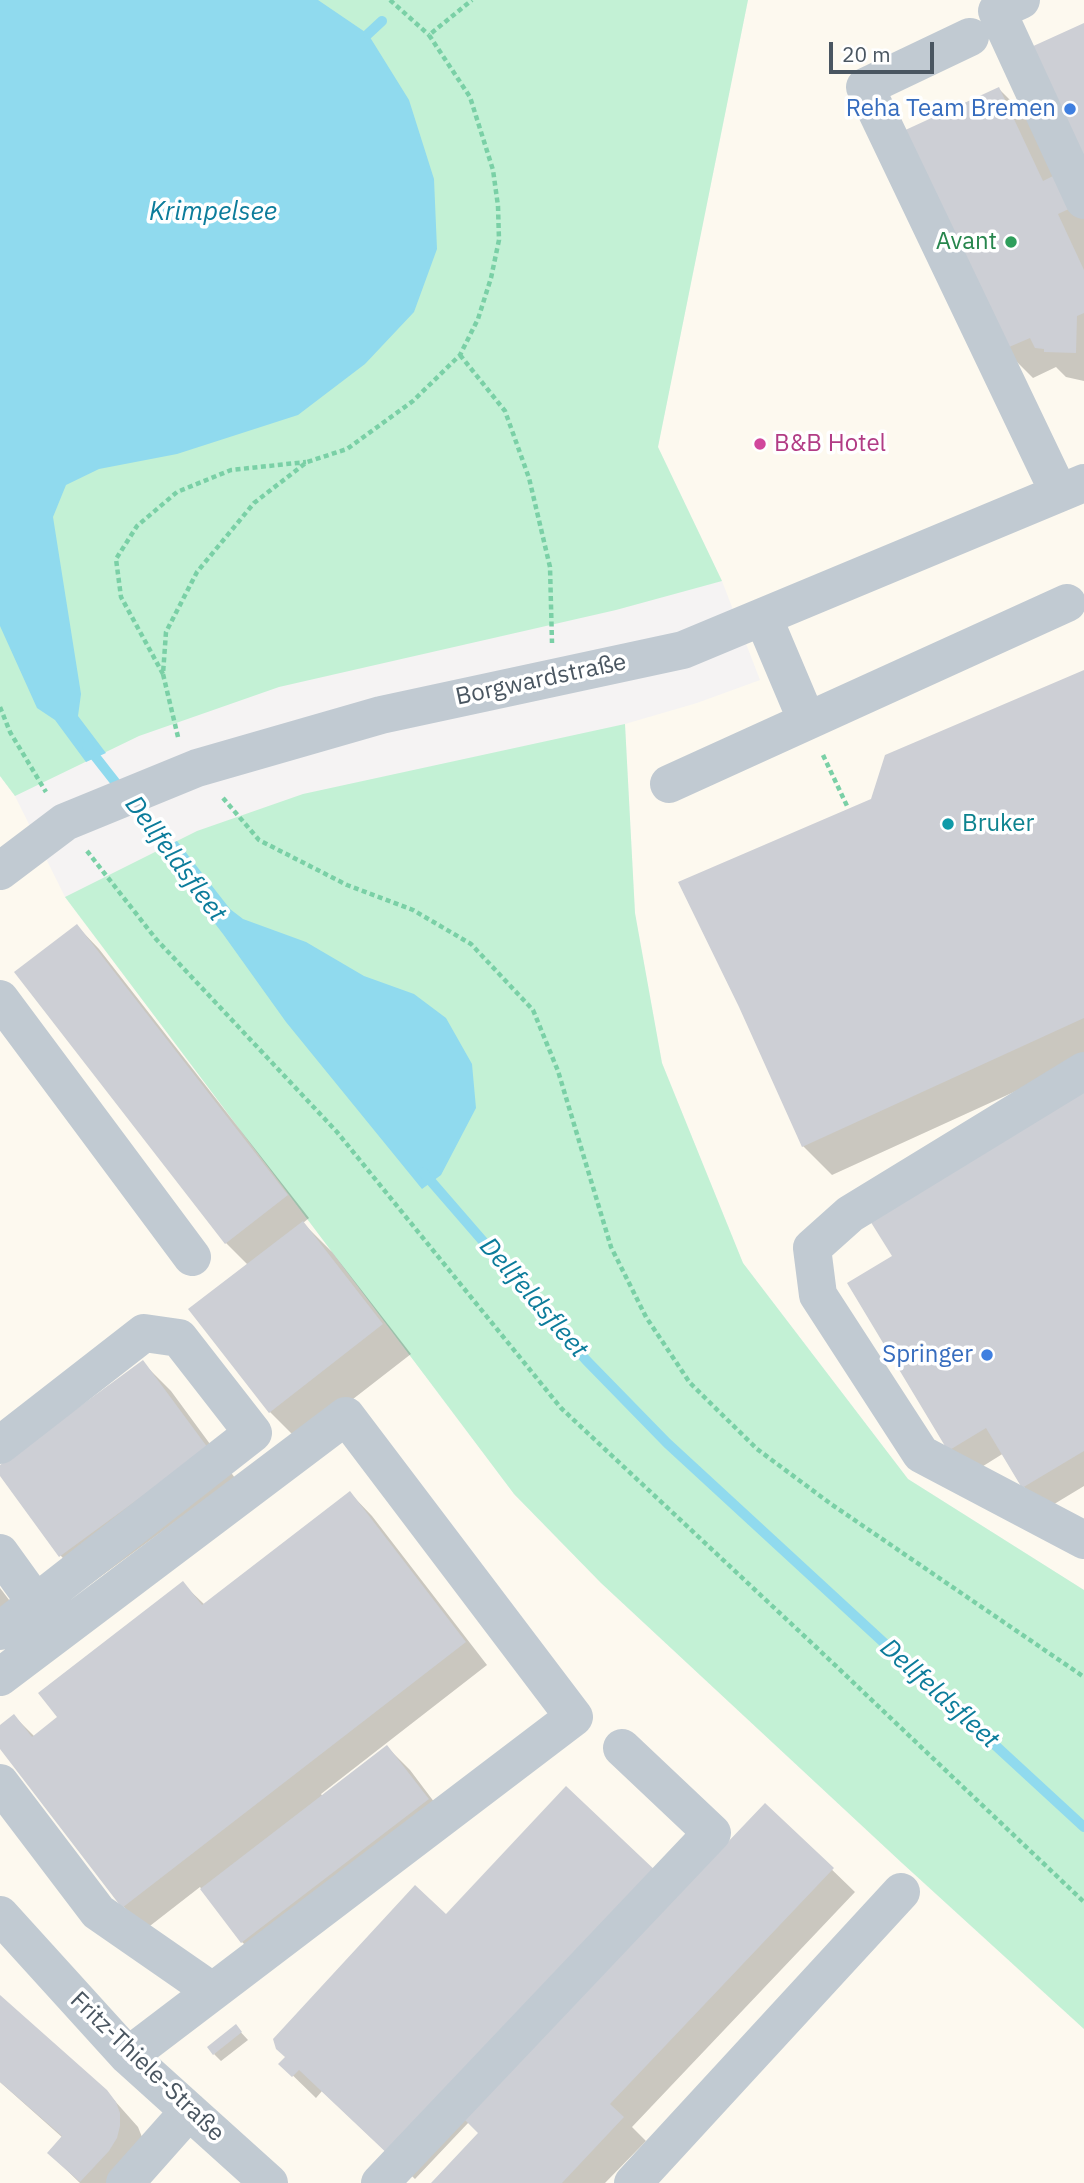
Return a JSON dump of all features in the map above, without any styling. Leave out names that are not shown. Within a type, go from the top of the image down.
[{"type":"street","points":[[1021,0],[997,11],[1084,200]]},
{"type":"street","points":[[970,37],[865,87],[1072,488]]},
{"type":"street","name":"Borgwardstraße","points":[[7,853],[69,821],[185,773],[381,715],[683,650],[1072,488]]},
{"type":"street","points":[[669,784],[1067,603]]},
{"type":"street","points":[[763,617],[807,721]]},
{"type":"street","points":[[0,999],[192,1257]]},
{"type":"street","points":[[1084,1071],[850,1214],[813,1248],[818,1295],[921,1454],[1084,1541]]},
{"type":"street","points":[[0,1445],[144,1333],[179,1338],[253,1433],[0,1631]]},
{"type":"street","points":[[0,1677],[346,1416],[574,1717],[128,2056]]},
{"type":"street","points":[[0,1553],[36,1603]]},
{"type":"street","points":[[380,2183],[712,1833],[622,1748]]},
{"type":"street","points":[[0,1783],[98,1912],[212,1991]]},
{"type":"street","points":[[633,2183],[901,1892]]},
{"type":"street","name":"Fritz-Thiele-Straße","points":[[0,1915],[128,2056],[269,2183]]},
{"type":"street","points":[[125,2183],[189,2111]]},
{"type":"path","points":[[390,0],[429,35],[470,97],[493,170],[498,206],[499,240],[491,278],[478,319],[460,355],[414,401],[347,449],[307,462],[231,470],[177,492],[137,526],[116,559],[121,597],[163,674],[185,773],[259,840],[347,886],[413,910],[471,944],[533,1010],[558,1071],[611,1247],[646,1317],[690,1383],[758,1449],[821,1496],[1084,1677]]},
{"type":"path","points":[[429,35],[472,0]]},
{"type":"path","points":[[460,355],[505,411],[529,478],[550,567],[553,677]]},
{"type":"path","points":[[163,674],[166,632],[197,572],[254,503],[307,462]]},
{"type":"path","points":[[0,707],[9,732],[69,821],[156,939],[337,1132],[561,1408],[1084,1902]]},
{"type":"path","points":[[807,721],[848,808]]},
{"type":"shaded area","points":[[748,0],[1084,0],[1084,1590],[908,1479],[743,1263],[662,1063],[635,913],[625,724],[697,703],[760,680],[722,581],[658,447]]},
{"type":"shaded area","points":[[0,776],[15,796],[65,897],[514,1494],[601,1583],[1084,2029],[1084,2183],[0,2183]]},
{"type":"green space","points":[[0,0],[748,0],[658,447],[722,581],[616,610],[279,687],[139,736],[15,796],[0,776]]},
{"type":"green space","points":[[625,724],[635,913],[662,1063],[743,1263],[908,1479],[1084,1590],[1084,2029],[601,1583],[514,1494],[65,897],[197,831],[303,794]]},
{"type":"water","name":"Krimpelsee","points":[[0,0],[318,0],[368,34],[409,100],[434,179],[437,249],[414,312],[365,364],[298,415],[177,454],[99,469],[66,485],[53,517],[81,694],[78,716],[106,753],[86,762],[55,720],[37,708],[0,626]]},
{"type":"water","points":[[177,841],[230,909],[243,919],[306,942],[364,976],[414,994],[446,1018],[472,1064],[476,1108],[441,1175],[422,1189],[286,1022],[158,850]]},
{"type":"building","name":"Reha Team Bremen","points":[[1084,23],[1084,171],[1029,48]]},
{"type":"building","name":"Avant","points":[[999,87],[1043,181],[1055,175],[1071,208],[1058,214],[1084,270],[1084,313],[1077,316],[1076,353],[1044,352],[1044,349],[1035,348],[1030,338],[1002,350],[901,132]]},
{"type":"building","points":[[1084,670],[1084,1018],[802,1147],[739,1007],[678,882],[871,799],[885,755]]},
{"type":"building","points":[[77,924],[288,1195],[225,1244],[14,972]]},
{"type":"building","name":"Springer","points":[[1084,1086],[1084,1451],[1022,1488],[986,1428],[948,1451],[847,1283],[892,1256],[867,1216]]},
{"type":"building","points":[[303,1221],[383,1324],[269,1413],[188,1309]]},
{"type":"building","points":[[143,1360],[208,1448],[59,1557],[0,1476],[0,1465]]},
{"type":"building","points":[[350,1491],[466,1642],[122,1908],[0,1749],[0,1725],[14,1714],[32,1737],[57,1717],[38,1693],[183,1581],[202,1605]]},
{"type":"building","points":[[387,1745],[429,1799],[241,1943],[200,1889]]},
{"type":"building","points":[[566,1786],[659,1874],[392,2158],[299,2070],[292,2077],[278,2064],[285,2057],[276,2049],[273,2039],[415,1885],[446,1914]]},
{"type":"building","points":[[765,1803],[834,1868],[610,2104],[624,2117],[562,2183],[431,2183],[478,2133],[464,2119]]},
{"type":"building","points":[[0,1995],[107,2090],[116,2102],[120,2113],[117,2138],[109,2151],[80,2182],[47,2153],[62,2136],[0,2082]]},
{"type":"building","points":[[236,2024],[242,2032],[213,2055],[207,2047]]},
{"type":"waterway","points":[[368,34],[382,21]]},
{"type":"waterway","name":"Dellfeldsfleet","points":[[87,746],[174,857]]},
{"type":"waterway","name":"Dellfeldsfleet","points":[[423,1172],[586,1360],[667,1443],[1084,1827]]},
{"type":"place","name":"Reha Team Bremen","points":[[1070,109]]},
{"type":"place","name":"Avant","points":[[1011,242]]},
{"type":"place","name":"B&B Hotel","points":[[760,444]]},
{"type":"place","name":"Bruker","points":[[948,824]]},
{"type":"place","name":"Springer","points":[[987,1355]]}]
